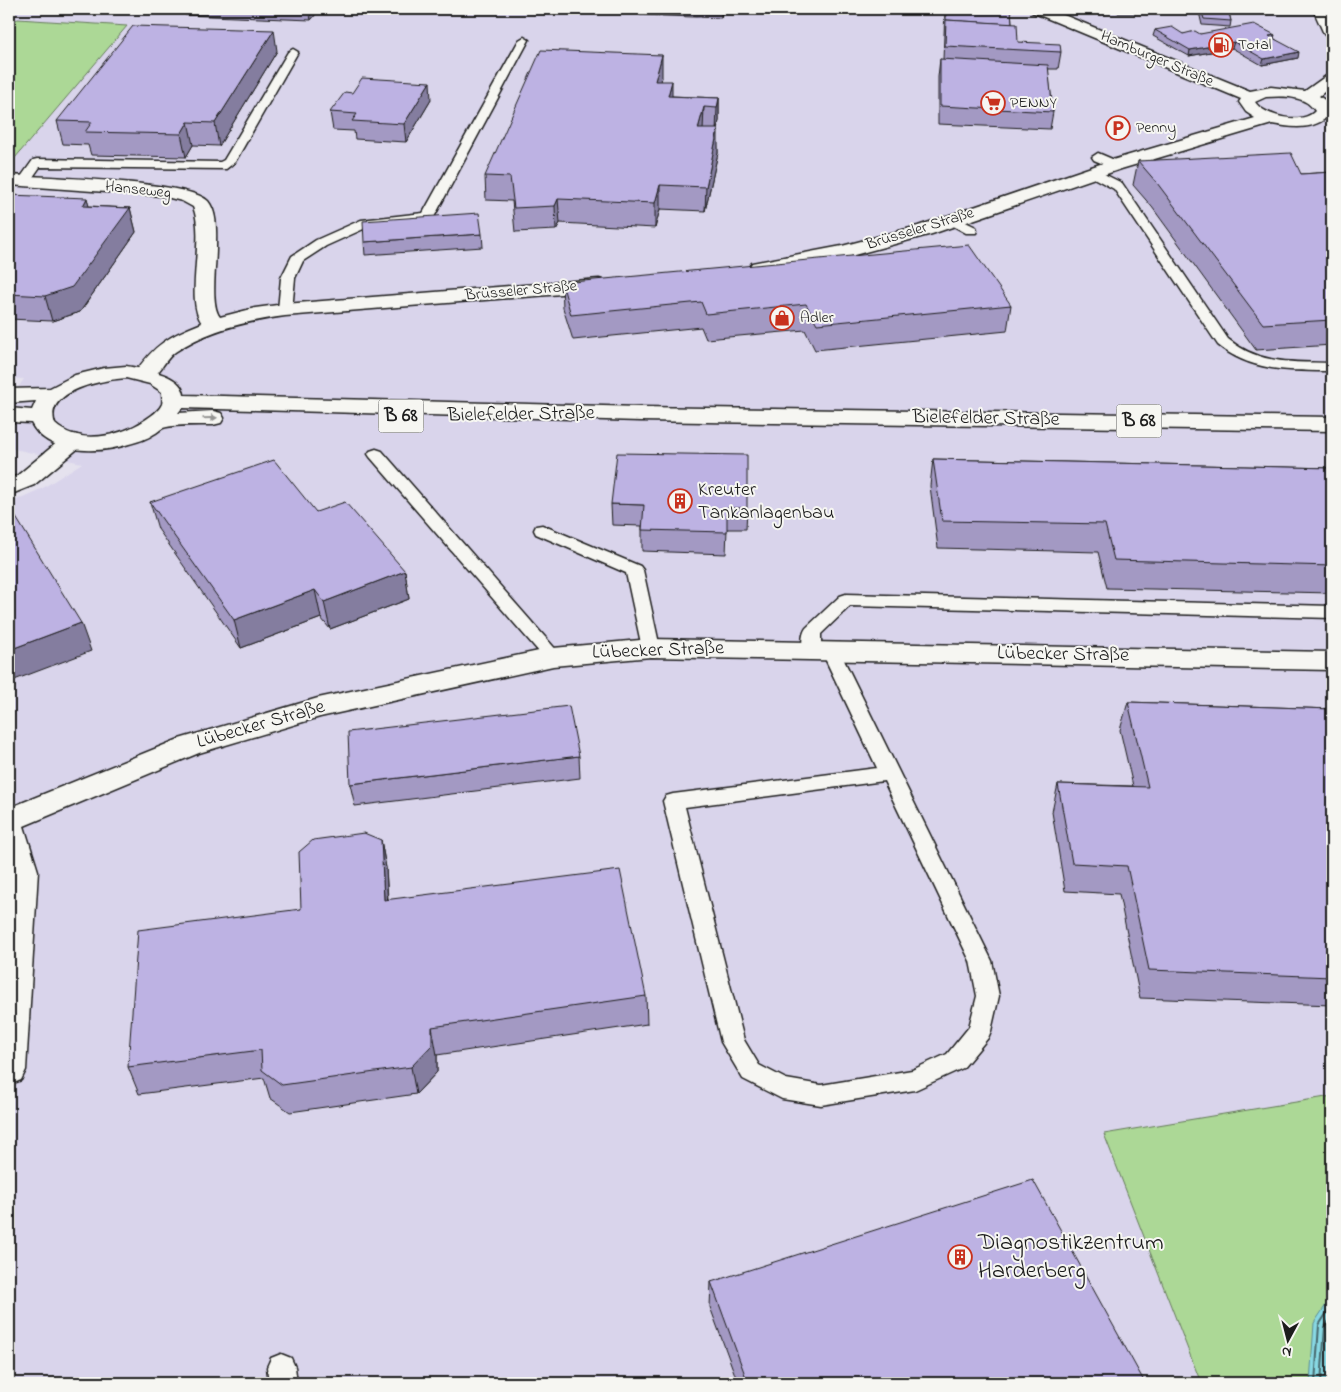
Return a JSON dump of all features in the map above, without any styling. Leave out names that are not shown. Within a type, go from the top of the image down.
[{"type":"street","name":"Hamburger Straße","points":[[1037,9],[1252,104],[1271,119]]},
{"type":"street","points":[[1320,9],[1332,32]]},
{"type":"street","points":[[1271,119],[1296,122],[1324,122],[1322,106],[1308,97],[1332,79]]},
{"type":"street","name":"Brüsseler Straße","points":[[1196,140],[1252,104],[1264,92],[1274,91],[1308,97]]},
{"type":"street","name":"Brüsseler Straße","points":[[743,270],[843,252],[953,220],[1102,165],[1271,119]]},
{"type":"street","name":"Hanseweg","points":[[16,181],[162,191],[185,196],[200,204],[206,218],[205,302],[207,315],[215,326]]},
{"type":"street","name":"Brüsseler Straße","points":[[145,374],[166,348],[215,326],[245,316],[286,310],[621,283]]},
{"type":"street","points":[[126,372],[145,374],[158,378],[167,384],[173,392],[174,400],[171,411],[162,421],[148,430],[120,439],[91,443],[73,442],[56,436],[45,428],[41,417],[44,406],[54,394],[68,385],[100,374],[126,372]]},
{"type":"street","points":[[9,396],[54,394]]},
{"type":"street","name":"Bielefelder Straße","points":[[174,400],[640,414],[1332,424]]},
{"type":"street","name":"Bielefelder Straße","points":[[162,421],[207,418],[640,414]]},
{"type":"street","points":[[9,415],[41,417]]},
{"type":"street","points":[[9,488],[26,480],[73,442]]},
{"type":"street","name":"Lübecker Straße","points":[[9,822],[190,746],[318,708],[553,657],[651,648],[1332,662]]},
{"type":"street","points":[[9,822],[23,871],[9,1070]]},
{"type":"lane","points":[[286,310],[288,278],[297,259],[321,243],[366,223],[428,216],[524,40]]},
{"type":"lane","points":[[16,181],[37,163],[222,166],[229,162],[293,52]]},
{"type":"lane","points":[[1102,165],[1220,339],[1232,350],[1249,359],[1265,363],[1332,367]]},
{"type":"lane","points":[[953,220],[971,230]]},
{"type":"lane","points":[[376,454],[553,657]]},
{"type":"lane","points":[[542,530],[634,570],[651,648]]},
{"type":"lane","points":[[890,773],[673,801],[733,1042],[751,1072],[782,1089],[821,1095],[916,1080],[955,1061],[980,1031],[988,996],[981,962],[890,773],[812,632],[846,600],[1332,612]]},
{"type":"shaded area","points":[[9,9],[1332,9],[1332,1096],[1105,1134],[1201,1383],[9,1383],[9,503],[43,488],[82,463],[9,448],[9,401],[24,379],[9,378],[9,165],[126,26],[18,19],[9,23]]},
{"type":"green space","points":[[18,19],[127,26],[9,165],[9,23]]},
{"type":"green space","points":[[1332,1096],[1332,1383],[1201,1383],[1104,1134]]},
{"type":"water","points":[[1332,1296],[1332,1383],[1310,1383],[1314,1323]]},
{"type":"building","points":[[946,9],[1011,9],[1012,24],[946,20]]},
{"type":"building","points":[[1201,9],[1228,9],[1231,21],[1204,19]]},
{"type":"building","points":[[946,20],[1017,24],[1018,42],[1060,44],[1061,52],[945,46]]},
{"type":"building","name":"Total","points":[[1254,24],[1275,35],[1269,36],[1299,52],[1264,59],[1234,42],[1190,50],[1155,30],[1172,27],[1183,34],[1195,31],[1200,34]]},
{"type":"building","points":[[133,26],[274,30],[215,123],[188,122],[181,134],[85,132],[92,122],[57,121]]},
{"type":"building","points":[[541,50],[662,55],[655,81],[672,81],[668,96],[719,98],[717,108],[704,107],[698,129],[718,129],[706,187],[660,185],[655,203],[558,199],[555,206],[514,208],[510,177],[485,176]]},
{"type":"building","name":"PENNY","points":[[940,59],[1048,65],[1053,112],[940,106]]},
{"type":"building","points":[[362,78],[430,82],[404,124],[352,121],[357,114],[330,112],[345,92],[352,93]]},
{"type":"building","points":[[1291,153],[1301,174],[1332,172],[1332,320],[1263,324],[1157,183],[1138,161]]},
{"type":"building","points":[[9,195],[87,198],[83,206],[130,208],[72,287],[45,296],[9,294]]},
{"type":"building","points":[[479,213],[482,234],[364,242],[363,221]]},
{"type":"building","points":[[969,245],[1011,305],[817,324],[806,304],[706,314],[701,302],[571,315],[562,283]]},
{"type":"building","name":"Kreuter Tankanlagenbau","points":[[617,453],[747,455],[747,508],[727,508],[727,532],[642,530],[644,505],[611,504]]},
{"type":"building","points":[[933,459],[1332,468],[1332,566],[1114,560],[1105,524],[942,521]]},
{"type":"building","points":[[274,460],[316,512],[345,502],[405,571],[324,602],[315,590],[234,620],[150,502]]},
{"type":"building","points":[[9,506],[81,623],[9,650]]},
{"type":"building","points":[[1128,702],[1332,709],[1332,977],[1149,970],[1127,866],[1072,863],[1058,784],[1148,787]]},
{"type":"building","points":[[569,706],[579,756],[350,784],[348,732]]},
{"type":"building","points":[[364,833],[381,840],[384,900],[620,870],[646,996],[432,1027],[432,1045],[411,1067],[282,1085],[262,1070],[261,1050],[128,1067],[138,930],[301,909],[299,852],[313,840]]},
{"type":"building","name":"Diagnostikzentrum Harderberg","points":[[1033,1180],[1145,1383],[748,1383],[711,1282]]},
{"type":"place","name":"Total","points":[[1221,45]]},
{"type":"place","name":"PENNY","points":[[993,103]]},
{"type":"place","name":"Penny","points":[[1118,128]]},
{"type":"place","name":"Adler","points":[[782,318]]},
{"type":"place","name":"Kreuter Tankanlagenbau","points":[[680,501]]},
{"type":"place","name":"Diagnostikzentrum Harderberg","points":[[960,1257]]}]
